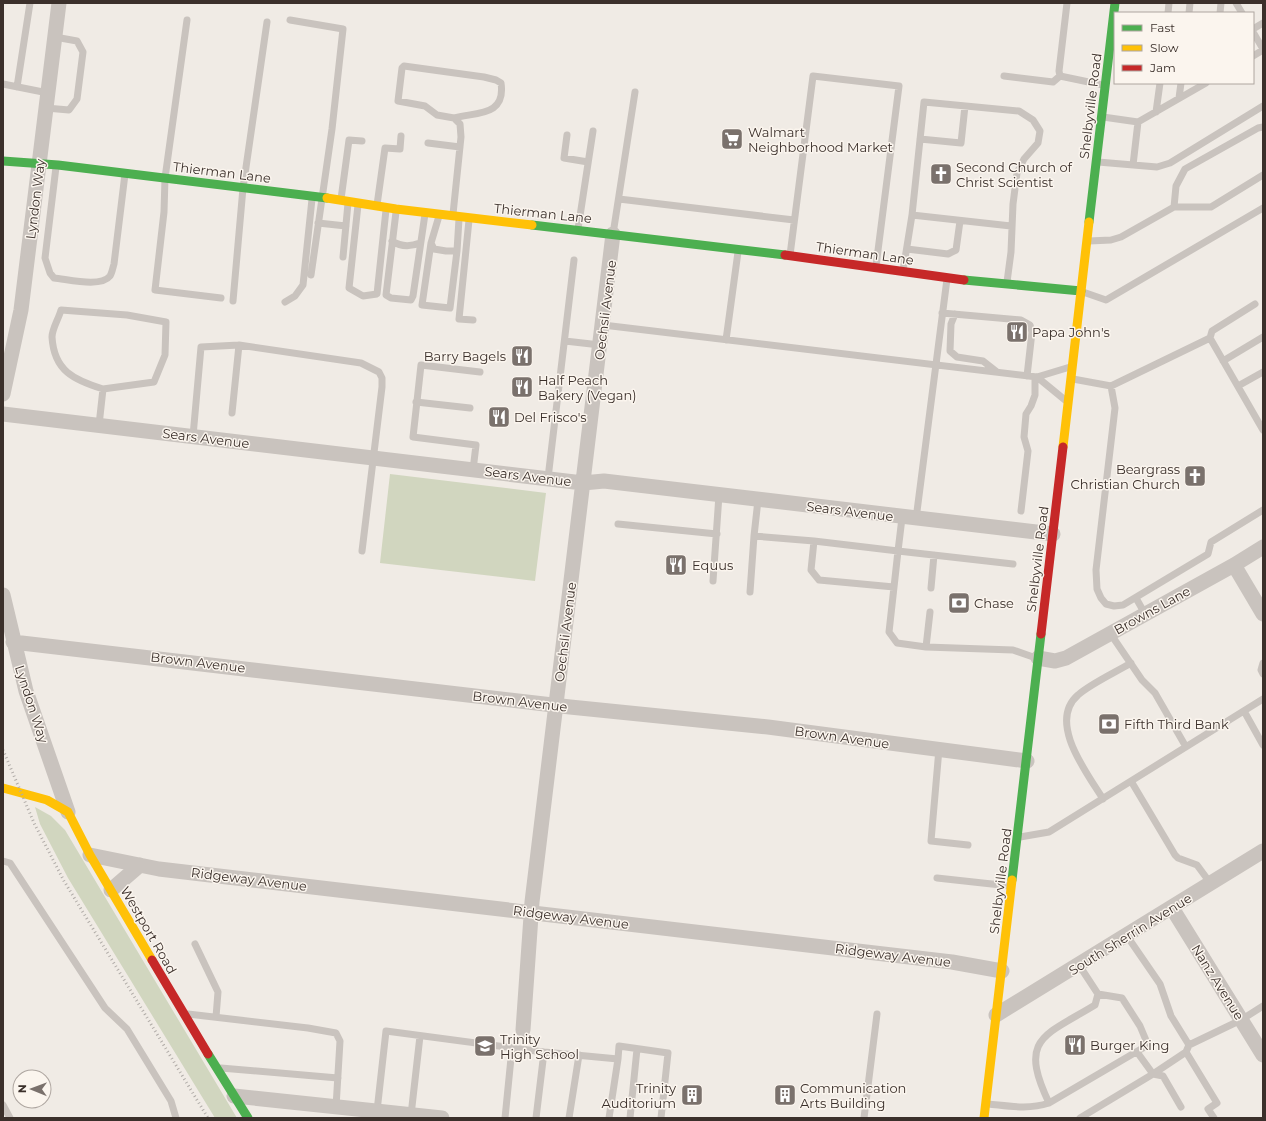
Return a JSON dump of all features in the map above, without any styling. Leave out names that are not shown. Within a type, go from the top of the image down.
[{"type":"main road","name":"Shelbyville Road","points":[[984,1118],[1115,3]]},
{"type":"main road","name":"Thierman Lane","points":[[3,161],[57,165],[125,173],[317,197],[425,213],[739,249],[947,278],[1081,291]]},
{"type":"main road","points":[[3,788],[47,800],[68,812]]},
{"type":"main road","name":"Westport Road","points":[[68,812],[90,855],[183,1013],[248,1118]]},
{"type":"street","name":"Lyndon Way","points":[[3,394],[21,310],[59,3]]},
{"type":"street","name":"Oechsli Avenue","points":[[523,1030],[532,912],[614,234]]},
{"type":"street","name":"Sears Avenue","points":[[3,414],[583,483],[604,481],[1053,534]]},
{"type":"street","name":"Browns Lane","points":[[1038,658],[1055,661],[1066,658],[1234,565],[1263,547]]},
{"type":"street","points":[[1234,565],[1263,614]]},
{"type":"street","name":"Lyndon Way","points":[[3,595],[26,692],[68,812]]},
{"type":"street","name":"Brown Avenue","points":[[13,642],[556,705],[768,727],[1027,761]]},
{"type":"street","name":"South Sherrin Avenue","points":[[996,1016],[1263,851]]},
{"type":"street","name":"Ridgeway Avenue","points":[[90,855],[159,869],[952,962],[1002,971]]},
{"type":"street","points":[[111,890],[140,865]]},
{"type":"street","name":"Nanz Avenue","points":[[1172,908],[1263,1055]]},
{"type":"street","points":[[234,1096],[442,1118]]},
{"type":"lane","points":[[17,87],[30,3]]},
{"type":"lane","points":[[1060,76],[1059,71],[1067,3]]},
{"type":"lane","points":[[1236,3],[1241,12]]},
{"type":"lane","points":[[187,20],[165,178],[164,212],[155,290],[221,298]]},
{"type":"lane","points":[[286,302],[295,296],[302,285],[317,197],[332,129],[343,29],[290,20]]},
{"type":"lane","points":[[234,301],[243,188],[267,22]]},
{"type":"lane","points":[[1254,29],[1263,23]]},
{"type":"lane","points":[[1254,32],[1263,50],[1254,55]]},
{"type":"lane","points":[[3,84],[17,87],[69,110],[77,99],[83,52],[77,41],[55,37]]},
{"type":"lane","points":[[439,214],[433,230],[422,305],[450,308],[457,250],[455,216],[460,147],[460,124],[454,118],[437,116],[425,106],[398,101],[402,68],[404,66],[484,77],[501,83],[502,91],[500,101],[496,107],[487,112],[454,118]]},
{"type":"lane","points":[[790,256],[813,76],[899,86],[876,268]]},
{"type":"lane","points":[[1004,76],[1053,82],[1060,76]]},
{"type":"lane","points":[[1060,76],[1105,85]]},
{"type":"lane","points":[[1156,112],[1160,84]]},
{"type":"lane","points":[[1179,98],[1181,84]]},
{"type":"lane","points":[[1101,117],[1138,122],[1204,84]]},
{"type":"lane","points":[[614,234],[635,92]]},
{"type":"lane","points":[[903,272],[912,216],[924,102],[1019,111],[1034,120],[1040,131],[1038,143],[1024,159],[1017,173],[1011,226],[1011,252],[1007,284]]},
{"type":"lane","points":[[920,139],[961,143],[965,106]]},
{"type":"lane","points":[[1096,162],[1157,167],[1170,163],[1263,106]]},
{"type":"lane","points":[[1133,165],[1138,122]]},
{"type":"lane","points":[[1174,207],[1176,186],[1185,169],[1258,128],[1263,127]]},
{"type":"lane","points":[[578,230],[592,131]]},
{"type":"lane","points":[[567,135],[564,158],[588,162]]},
{"type":"lane","points":[[358,204],[348,288],[363,296],[378,294],[385,148],[400,149],[401,136]]},
{"type":"lane","points":[[343,257],[346,226],[344,202],[349,140],[362,141]]},
{"type":"lane","points":[[428,143],[460,147]]},
{"type":"lane","points":[[57,165],[46,262],[50,273],[54,278],[96,283],[103,281],[110,276],[114,264],[125,173]]},
{"type":"lane","points":[[1087,241],[1111,240],[1121,237],[1174,207],[1211,207],[1263,174]]},
{"type":"lane","points":[[311,275],[318,223],[317,197]]},
{"type":"lane","points":[[618,199],[794,220]]},
{"type":"lane","points":[[1081,291],[1106,300],[1263,208]]},
{"type":"lane","points":[[396,209],[386,295],[405,300],[411,300],[413,296],[425,213]]},
{"type":"lane","points":[[912,216],[1011,226]]},
{"type":"lane","points":[[469,218],[459,319],[473,320]]},
{"type":"lane","points":[[907,249],[948,254],[956,250],[960,221]]},
{"type":"lane","points":[[318,223],[346,226]]},
{"type":"lane","points":[[392,241],[398,245],[413,246],[420,243]]},
{"type":"lane","points":[[431,243],[434,249],[446,251],[457,250]]},
{"type":"lane","points":[[726,340],[739,249]]},
{"type":"lane","points":[[548,478],[574,260]]},
{"type":"lane","points":[[947,278],[936,365],[909,518],[898,551],[889,632],[898,643],[926,647],[1013,650],[1038,658]]},
{"type":"lane","points":[[1255,304],[1212,331],[1210,338],[1263,430]]},
{"type":"lane","points":[[61,310],[127,315],[166,322],[165,355],[154,382],[102,389],[79,382],[59,365],[52,336],[61,310]]},
{"type":"lane","points":[[942,313],[1021,320],[1030,325],[1032,332],[1035,395],[1032,406],[1026,414],[1024,437],[1028,451],[1021,511]]},
{"type":"lane","points":[[955,314],[951,324],[950,351],[957,357],[983,361],[997,372]]},
{"type":"lane","points":[[603,325],[1033,377],[1072,367]]},
{"type":"lane","points":[[1224,361],[1263,337]]},
{"type":"lane","points":[[1070,379],[1111,386],[1210,338]]},
{"type":"lane","points":[[565,341],[600,345]]},
{"type":"lane","points":[[232,414],[239,345]]},
{"type":"lane","points":[[193,436],[201,347],[239,345],[361,363],[379,372],[382,378],[382,387],[372,458],[362,551]]},
{"type":"lane","points":[[473,470],[476,445],[413,437],[421,365],[480,372]]},
{"type":"lane","points":[[1238,386],[1263,372]]},
{"type":"lane","points":[[1033,377],[1068,402]]},
{"type":"lane","points":[[1111,386],[1115,408],[1096,570],[1098,589],[1101,598],[1106,604],[1114,606],[1123,605],[1136,598],[1208,554],[1211,542],[1263,510]]},
{"type":"lane","points":[[99,425],[102,389]]},
{"type":"lane","points":[[416,402],[470,408]]},
{"type":"lane","points":[[713,582],[719,495]]},
{"type":"lane","points":[[750,592],[758,500]]},
{"type":"lane","points":[[618,524],[717,534]]},
{"type":"lane","points":[[754,536],[814,541],[1013,564]]},
{"type":"lane","points":[[814,541],[811,570],[819,580],[894,587]]},
{"type":"lane","points":[[931,588],[934,555]]},
{"type":"lane","points":[[1136,598],[1145,614]]},
{"type":"lane","points":[[926,647],[930,612]]},
{"type":"lane","points":[[1110,633],[1142,680],[1155,693],[1186,747]]},
{"type":"lane","points":[[1103,799],[1076,757],[1067,735],[1068,708],[1078,695],[1130,663]]},
{"type":"lane","points":[[1263,663],[1261,670],[1263,674]]},
{"type":"lane","points":[[1018,838],[1049,832],[1263,699]]},
{"type":"lane","points":[[1244,711],[1263,745]]},
{"type":"lane","points":[[939,749],[931,841],[968,845]]},
{"type":"lane","points":[[1131,781],[1174,855],[1197,865],[1211,884]]},
{"type":"lane","points":[[3,861],[10,863],[105,1008],[127,1029],[170,1101],[176,1118]]},
{"type":"lane","points":[[937,878],[1012,887]]},
{"type":"lane","points":[[1127,936],[1160,984],[1171,1016],[1217,1104],[1208,1109],[1214,1118]]},
{"type":"lane","points":[[195,944],[218,992],[216,1017]]},
{"type":"lane","points":[[986,1103],[1019,1108],[1035,1107],[1049,1103],[1148,1045],[1140,1026],[1122,998],[1098,994],[1079,965]]},
{"type":"lane","points":[[1049,1103],[1039,1083],[1035,1066],[1038,1046],[1044,1036],[1095,1005],[1098,994]]},
{"type":"lane","points":[[1080,1118],[1153,1074],[1188,1048],[1241,1020],[1263,1006]]},
{"type":"lane","points":[[183,1013],[308,1028],[336,1033],[340,1041],[336,1107]]},
{"type":"lane","points":[[864,1118],[877,1014]]},
{"type":"lane","points":[[377,1111],[386,1031],[544,1052],[618,1059]]},
{"type":"lane","points":[[411,1115],[420,1036]]},
{"type":"lane","points":[[610,1118],[619,1046],[668,1053],[661,1118]]},
{"type":"lane","points":[[505,1118],[512,1048]]},
{"type":"lane","points":[[630,1118],[637,1048]]},
{"type":"lane","points":[[536,1118],[544,1052]]},
{"type":"lane","points":[[1137,1052],[1153,1074],[1163,1076],[1181,1106]]},
{"type":"lane","points":[[569,1118],[579,1055]]},
{"type":"lane","points":[[216,1067],[338,1078]]},
{"type":"lane","points":[[3,1105],[10,1118]]},
{"type":"green space","points":[[390,474],[546,493],[535,581],[380,563]]},
{"type":"green space","points":[[35,807],[51,816],[65,830],[237,1118],[215,1118],[68,878],[40,824]]},
{"type":"railway","points":[[3,750],[34,823],[64,881],[208,1118]]},
{"type":"traffic: fast","points":[[1089,222],[1115,3]]},
{"type":"traffic: fast","points":[[3,161],[58,165],[327,198]]},
{"type":"traffic: fast","points":[[532,225],[785,255]]},
{"type":"traffic: fast","points":[[964,280],[1081,291]]},
{"type":"traffic: fast","points":[[1012,880],[1041,634]]},
{"type":"traffic: fast","points":[[208,1054],[248,1118]]},
{"type":"traffic: slow","points":[[327,198],[396,209],[532,225]]},
{"type":"traffic: slow","points":[[1063,447],[1089,222]]},
{"type":"traffic: slow","points":[[3,788],[47,800],[68,812],[90,855],[152,960]]},
{"type":"traffic: slow","points":[[984,1118],[1012,880]]},
{"type":"traffic: jam","points":[[785,255],[964,280]]},
{"type":"traffic: jam","points":[[1041,634],[1063,447]]},
{"type":"traffic: jam","points":[[152,960],[208,1054]]},
{"type":"place","name":"Walmart Neighborhood Market","points":[[732,139]]},
{"type":"place","name":"Second Church of Christ Scientist","points":[[941,174]]},
{"type":"place","name":"Papa John's","points":[[1017,332]]},
{"type":"place","name":"Barry Bagels","points":[[522,356]]},
{"type":"place","name":"Half Peach Bakery (Vegan)","points":[[522,387]]},
{"type":"place","name":"Del Frisco's","points":[[499,417]]},
{"type":"place","name":"Beargrass Christian Church","points":[[1195,476]]},
{"type":"place","name":"Equus","points":[[676,565]]},
{"type":"place","name":"Chase","points":[[959,603]]},
{"type":"place","name":"Fifth Third Bank","points":[[1109,724]]},
{"type":"place","name":"Burger King","points":[[1075,1045]]},
{"type":"place","name":"Trinity High School","points":[[485,1046]]},
{"type":"place","name":"Trinity Auditorium","points":[[692,1095]]},
{"type":"place","name":"Communication Arts Building","points":[[785,1095]]}]
